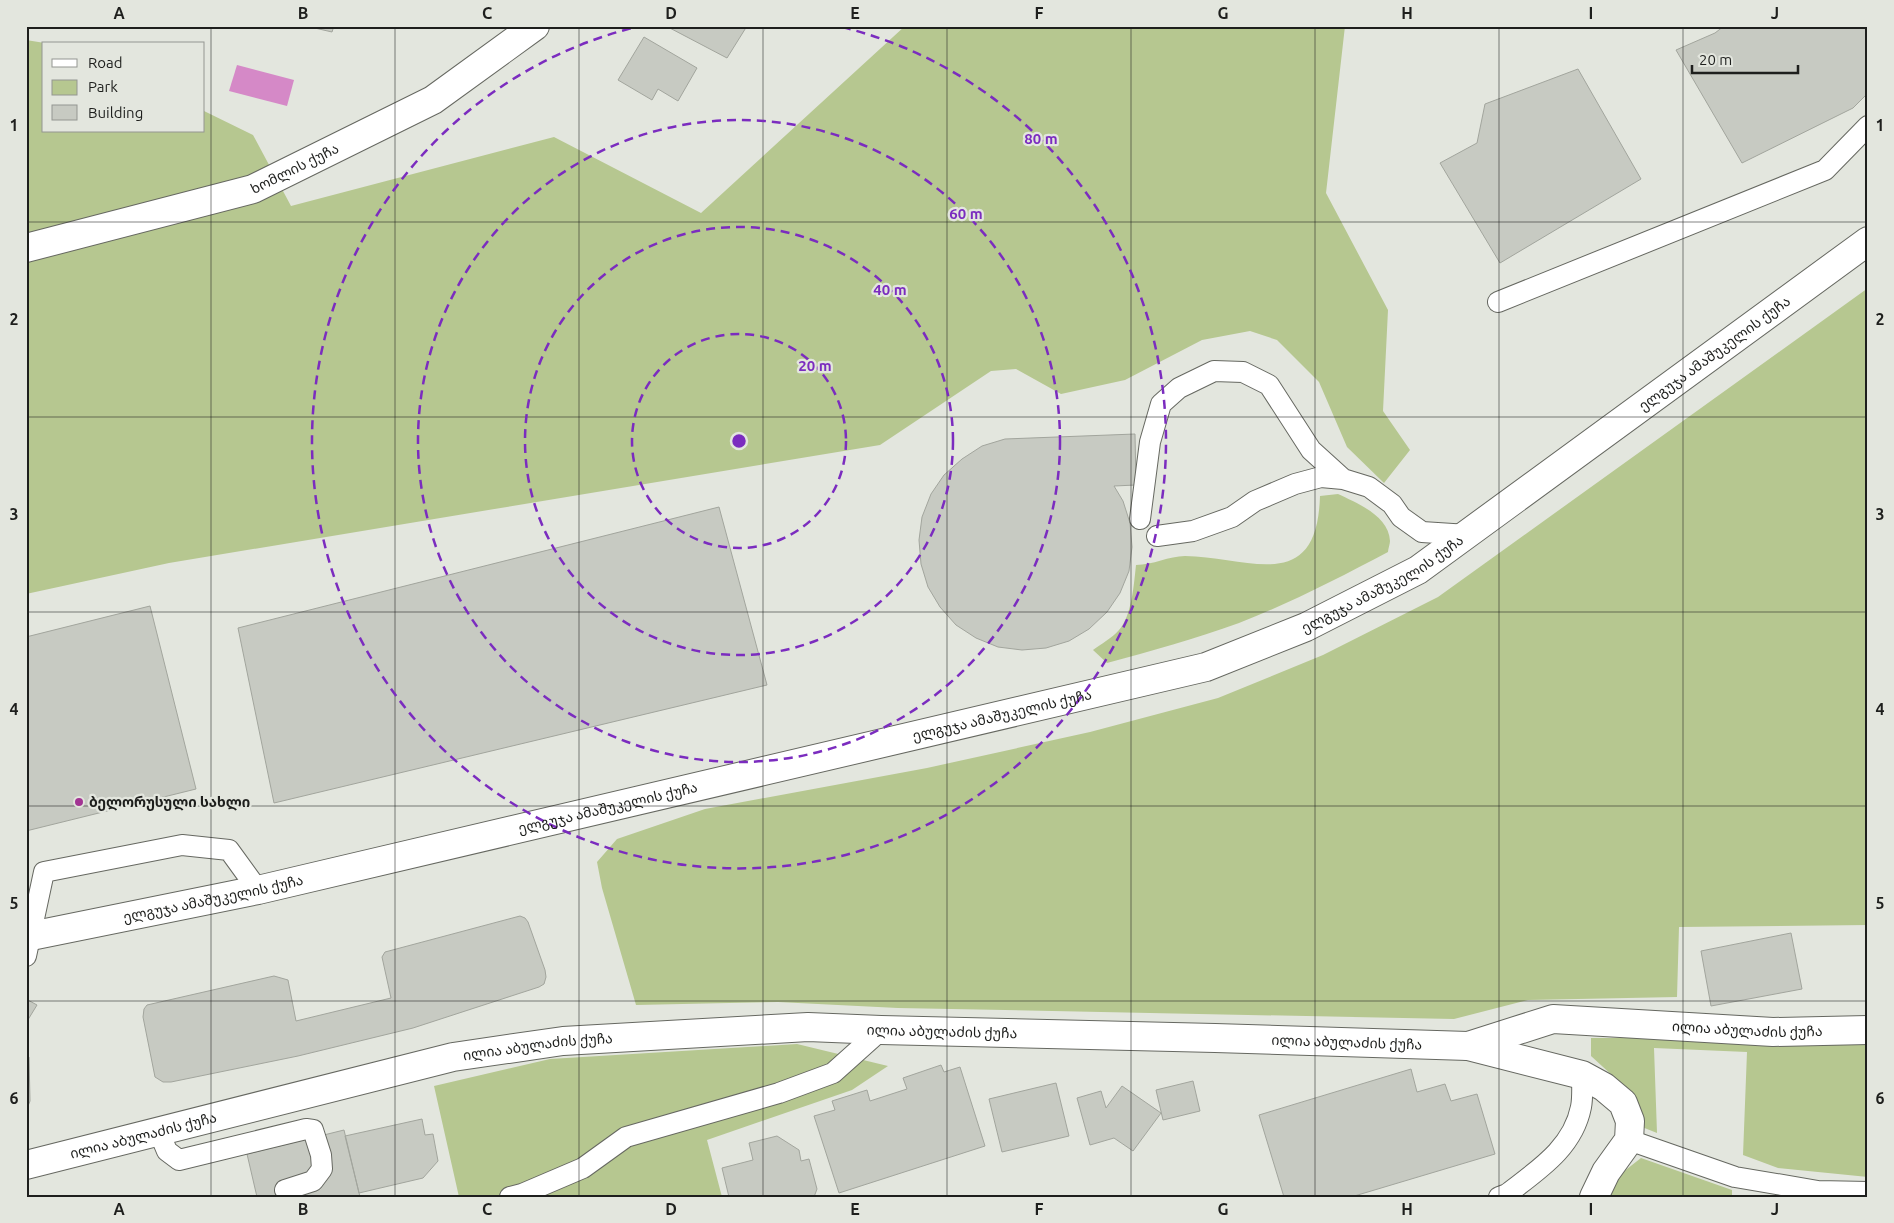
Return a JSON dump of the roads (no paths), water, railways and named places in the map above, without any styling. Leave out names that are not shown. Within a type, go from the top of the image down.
[{"type":"street","name":"ხომლის ქუჩა","points":[[26,248],[252,189],[433,100],[535,26]]},
{"type":"street","name":"ელგუჯა ამაშუკელის ქუჩა","points":[[28,943],[1206,667],[1306,627],[1418,570],[1868,241]]},
{"type":"street","name":"ილია აბულაძის ქუჩა","points":[[26,1165],[453,1057],[563,1041],[808,1027],[1468,1046],[1552,1019],[1772,1032],[1868,1030]]},
{"type":"street","points":[[1468,1046],[1582,1075],[1604,1087],[1623,1102],[1630,1122],[1629,1140],[1606,1172],[1594,1197]]},
{"type":"lane","points":[[1498,302],[1825,170],[1868,126]]},
{"type":"lane","points":[[1140,519],[1150,442],[1161,404],[1179,388],[1214,371],[1243,372],[1269,385],[1311,450],[1343,479]]},
{"type":"lane","points":[[1157,536],[1193,530],[1232,517],[1255,502],[1295,484],[1320,477],[1343,479],[1369,487],[1392,504],[1401,518],[1422,532],[1468,535]]},
{"type":"lane","points":[[28,943],[44,872],[182,845],[229,850],[258,890]]},
{"type":"lane","points":[[510,1197],[522,1194],[583,1168],[626,1137],[779,1093],[832,1073],[881,1030]]},
{"type":"lane","points":[[1499,1197],[1507,1194],[1551,1161],[1573,1132],[1581,1106],[1582,1075]]},
{"type":"lane","points":[[159,1132],[167,1151],[179,1160],[306,1129],[312,1130],[316,1138],[322,1169],[313,1181],[285,1190]]},
{"type":"lane","points":[[1629,1140],[1735,1177],[1818,1191],[1868,1192]]},
{"type":"place","name":"ბელორუსული სახლი","points":[[79,802]]}]
